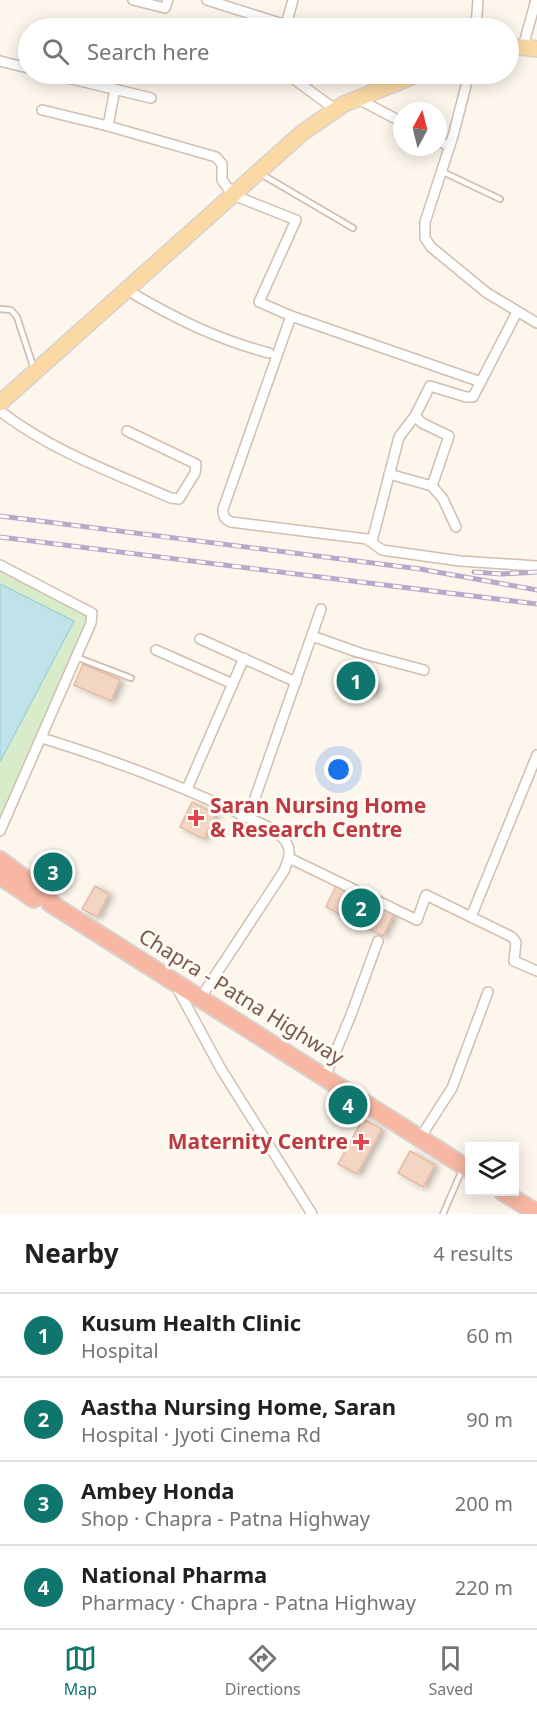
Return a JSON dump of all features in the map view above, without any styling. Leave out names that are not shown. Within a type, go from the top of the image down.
[{"type":"highway","name":"Chapra - Patna Highway","points":[[0,860],[48,896],[50,903],[465,1167]]},
{"type":"highway","name":"Chapra - Patna Highway","points":[[0,876],[42,905],[50,903]]},
{"type":"highway","points":[[511,1196],[537,1213]]},
{"type":"main road","points":[[0,403],[303,133],[336,110],[386,84]]},
{"type":"street","points":[[133,0],[164,8],[168,0]]},
{"type":"street","points":[[207,0],[259,18]]},
{"type":"street","points":[[288,18],[293,0]]},
{"type":"street","points":[[477,18],[478,0]]},
{"type":"street","points":[[523,48],[536,0]]},
{"type":"street","points":[[0,61],[18,66]]},
{"type":"street","points":[[94,84],[151,98]]},
{"type":"street","points":[[301,84],[336,110]]},
{"type":"street","points":[[467,84],[424,222],[425,238],[431,246],[487,293],[537,323]]},
{"type":"street","points":[[108,126],[115,89]]},
{"type":"street","points":[[358,99],[393,117]]},
{"type":"street","points":[[42,110],[216,157],[222,164],[224,183],[233,195],[296,220],[259,302],[291,316],[481,382]]},
{"type":"street","points":[[127,290],[172,317],[201,330],[226,341],[269,353]]},
{"type":"street","points":[[372,541],[399,437],[414,416],[430,386],[471,397],[517,312]]},
{"type":"street","points":[[291,316],[223,509],[223,515],[231,522],[366,539],[372,541],[381,550],[460,561],[537,566]]},
{"type":"street","points":[[0,411],[16,424],[48,441],[171,498],[179,499],[195,473],[196,464],[127,431]]},
{"type":"street","points":[[414,416],[422,423],[449,436],[432,486]]},
{"type":"street","points":[[389,474],[432,486],[443,499],[456,527]]},
{"type":"street","points":[[0,565],[92,613],[92,623],[42,738],[4,813],[0,831]]},
{"type":"street","points":[[248,818],[321,609]]},
{"type":"street","points":[[312,636],[360,653],[424,670]]},
{"type":"street","points":[[200,639],[296,682]]},
{"type":"street","points":[[156,650],[233,684]]},
{"type":"street","points":[[188,789],[244,658]]},
{"type":"street","points":[[42,738],[122,763],[188,789],[279,835],[287,844],[289,858],[284,871],[201,997]]},
{"type":"street","points":[[471,917],[537,754]]},
{"type":"street","points":[[289,858],[417,920],[426,895],[512,937],[516,942],[514,961],[537,971]]},
{"type":"street","points":[[325,1077],[351,1016],[378,941]]},
{"type":"street","points":[[173,981],[221,1069],[312,1214]]},
{"type":"street","points":[[420,1138],[452,1088],[488,992]]},
{"type":"lane","points":[[441,171],[500,199]]},
{"type":"lane","points":[[259,172],[353,228]]},
{"type":"lane","points":[[0,309],[11,310],[17,317],[35,373]]},
{"type":"lane","points":[[76,657],[131,678]]},
{"type":"lane","points":[[443,1214],[465,1172]]},
{"type":"green space","points":[[0,567],[96,615],[0,820]]},
{"type":"water","points":[[0,584],[74,621],[0,762]]},
{"type":"building","points":[[83,664],[120,680],[111,701],[74,685]]},
{"type":"building","points":[[352,671],[379,684],[373,696],[346,683]]},
{"type":"building","points":[[192,802],[216,814],[204,839],[180,827]]},
{"type":"building","points":[[337,884],[394,914],[383,936],[326,907]]},
{"type":"building","points":[[95,886],[109,894],[97,917],[82,909]]},
{"type":"building","points":[[363,1119],[382,1129],[357,1174],[338,1164]]},
{"type":"building","points":[[410,1151],[435,1165],[423,1187],[398,1173]]},
{"type":"railway","points":[[0,516],[420,569],[537,590]]},
{"type":"railway","points":[[0,537],[537,604]]},
{"type":"railway","points":[[474,572],[502,574],[537,572]]},
{"type":"place","name":"Kusum Health Clinic","points":[[356,681]]},
{"type":"place","name":"Saran Nursing Home & Research Centre","points":[[196,818]]},
{"type":"place","name":"Ambey Honda","points":[[53,872]]},
{"type":"place","name":"Aastha Nursing Home, Saran","points":[[361,908]]},
{"type":"place","name":"National Pharma","points":[[348,1105]]},
{"type":"place","name":"Maternity Centre","points":[[361,1142]]}]
